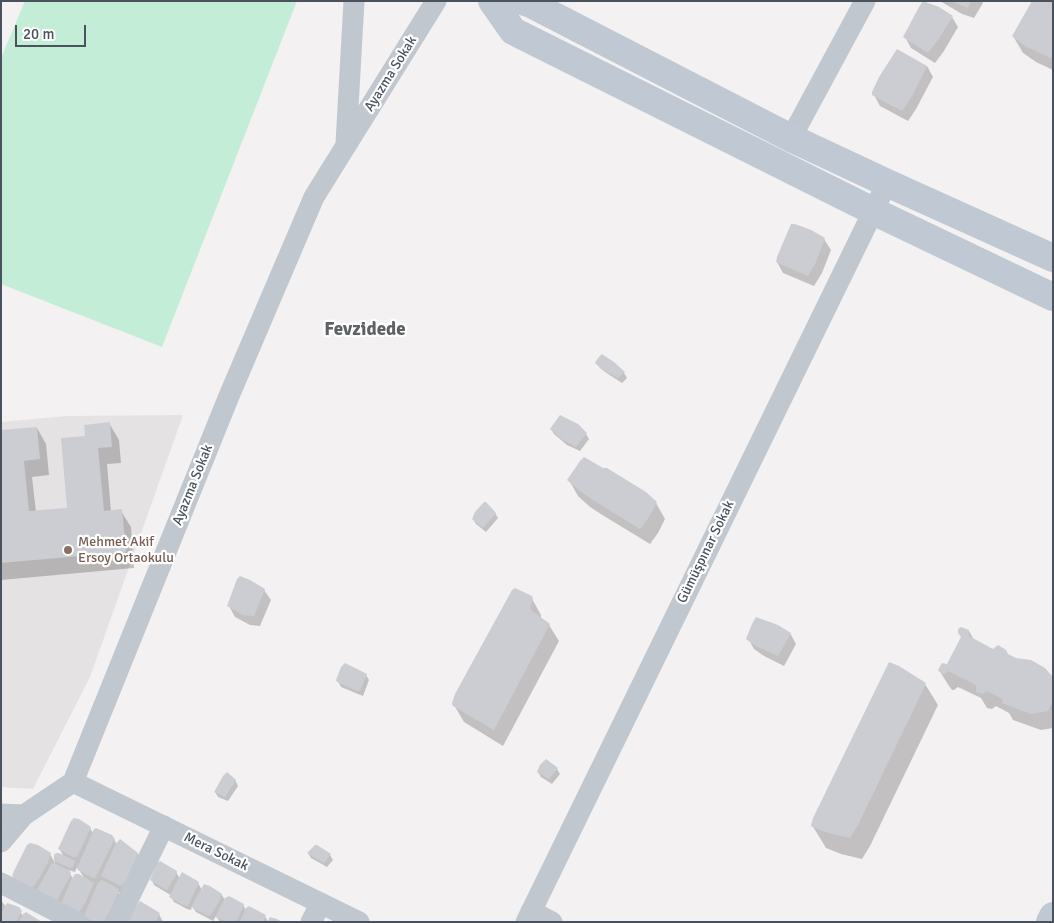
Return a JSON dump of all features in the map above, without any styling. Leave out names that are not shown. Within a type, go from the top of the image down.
[{"type":"street","name":"Ayazma Sokak","points":[[346,146],[354,1]]},
{"type":"street","name":"Ayazma Sokak","points":[[73,782],[230,396],[314,197],[436,1]]},
{"type":"street","points":[[492,1],[513,31],[1053,297]]},
{"type":"street","points":[[522,1],[792,138],[1053,258]]},
{"type":"street","points":[[792,138],[865,1]]},
{"type":"street","name":"Gümüşpınar Sokak","points":[[529,916],[887,183]]},
{"type":"street","points":[[1,842],[24,815],[73,782]]},
{"type":"street","name":"Mera Sokak","points":[[73,782],[360,922]]},
{"type":"street","points":[[1,814],[24,815]]},
{"type":"street","points":[[117,922],[164,826]]},
{"type":"street","points":[[1,883],[77,922]]},
{"type":"street","points":[[311,922],[321,903]]},
{"type":"street","points":[[529,916],[552,922]]},
{"type":"street","points":[[1050,922],[1053,916]]},
{"type":"shaded area","name":"Mehmet Akif Ersoy Ortaokulu","points":[[183,415],[90,677],[33,789],[1,787],[1,422],[67,416]]},
{"type":"green space","points":[[25,1],[297,1],[162,347],[1,284],[1,58]]},
{"type":"building","points":[[923,1],[939,7],[953,16],[928,53],[903,37]]},
{"type":"building","points":[[951,1],[971,1],[968,8]]},
{"type":"building","points":[[1032,1],[1053,1],[1053,55],[1051,58],[1025,46],[1012,36]]},
{"type":"building","points":[[897,49],[927,66],[911,98],[902,111],[872,95],[879,77]]},
{"type":"building","points":[[791,224],[811,230],[825,238],[816,262],[808,276],[776,262]]},
{"type":"building","points":[[602,354],[625,372],[618,378],[603,370],[595,363]]},
{"type":"building","points":[[560,415],[578,424],[587,433],[576,447],[563,440],[550,429]]},
{"type":"building","points":[[110,422],[112,447],[98,448],[104,511],[122,509],[126,552],[1,563],[1,430],[37,427],[40,459],[24,461],[29,511],[67,508],[61,438],[85,436],[84,425]]},
{"type":"building","points":[[584,457],[603,468],[607,468],[646,492],[657,502],[640,529],[593,500],[567,480]]},
{"type":"building","points":[[484,502],[496,513],[483,528],[472,519],[475,512]]},
{"type":"building","points":[[240,576],[265,589],[254,616],[243,615],[227,606],[237,579]]},
{"type":"building","points":[[515,588],[532,596],[531,610],[550,624],[494,730],[453,706],[452,703],[455,694],[512,590]]},
{"type":"building","points":[[756,617],[778,625],[791,633],[778,656],[746,639]]},
{"type":"building","points":[[961,627],[969,630],[969,636],[993,649],[998,645],[1016,658],[1031,660],[1045,668],[1053,677],[1053,701],[1048,711],[1031,714],[1002,703],[1003,700],[1001,698],[987,691],[983,694],[976,692],[976,685],[948,671],[942,674],[938,670],[942,663],[947,664],[961,637],[958,629]]},
{"type":"building","points":[[889,662],[926,683],[922,692],[850,838],[812,827],[813,818]]},
{"type":"building","points":[[345,663],[367,674],[360,691],[337,682],[341,667]]},
{"type":"building","points":[[546,759],[558,768],[549,779],[537,772],[540,765]]},
{"type":"building","points":[[227,772],[236,780],[225,797],[214,792]]},
{"type":"building","points":[[74,818],[91,827],[77,857],[73,857],[58,849]]},
{"type":"building","points":[[96,828],[112,835],[115,839],[95,878],[93,878],[77,868]]},
{"type":"building","points":[[120,839],[138,853],[126,881],[121,886],[101,876],[115,845]]},
{"type":"building","points":[[30,843],[38,845],[51,853],[40,877],[31,890],[12,880],[13,873],[27,845]]},
{"type":"building","points":[[315,845],[331,854],[324,863],[307,853]]},
{"type":"building","points":[[56,853],[75,861],[73,867],[70,868],[54,861]]},
{"type":"building","points":[[160,861],[177,871],[167,890],[150,880],[157,863]]},
{"type":"building","points":[[52,863],[70,871],[71,874],[56,902],[36,892]]},
{"type":"building","points":[[182,872],[199,882],[188,906],[169,897]]},
{"type":"building","points":[[75,874],[79,874],[94,883],[78,914],[61,904]]},
{"type":"building","points":[[102,880],[119,890],[104,922],[93,922],[84,916],[98,883]]},
{"type":"building","points":[[204,884],[222,894],[210,916],[191,907]]},
{"type":"building","points":[[229,896],[244,904],[236,922],[227,922],[215,917],[225,898]]},
{"type":"building","points":[[140,901],[160,913],[156,922],[127,922]]},
{"type":"building","points":[[7,903],[19,907],[22,911],[16,922],[1,922],[1,914]]},
{"type":"building","points":[[249,906],[266,915],[263,922],[240,922],[246,908]]},
{"type":"building","points":[[26,912],[42,922],[19,922]]},
{"type":"building","points":[[270,917],[277,919],[282,922],[267,922]]},
{"type":"place","name":"Mehmet Akif Ersoy Ortaokulu","points":[[68,550]]},
{"type":"district","name":"Fevzidede","points":[[365,330]]}]
